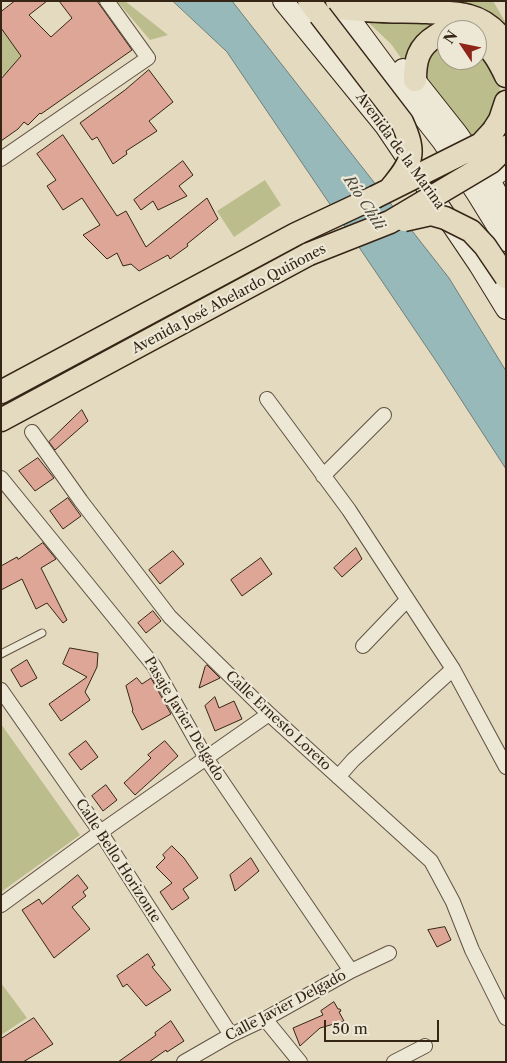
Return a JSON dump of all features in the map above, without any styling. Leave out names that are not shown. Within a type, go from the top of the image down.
[{"type":"main road","name":"Avenida de la Marina","points":[[283,1],[385,126],[506,308]]},
{"type":"main road","points":[[315,8],[402,122],[409,137],[411,150],[408,166],[383,193]]},
{"type":"main road","points":[[344,9],[454,13],[470,16],[496,32],[506,44]]},
{"type":"main road","points":[[344,9],[380,41],[403,68],[412,90],[442,141],[506,241]]},
{"type":"main road","points":[[385,126],[400,134],[411,132],[417,123],[412,90],[415,65],[421,49],[430,40],[437,37]]},
{"type":"main road","points":[[487,45],[493,52],[506,76]]},
{"type":"main road","points":[[412,90],[457,133],[498,177],[506,210]]},
{"type":"main road","name":"Avenida José Abelardo Quiñones","points":[[1,392],[296,234],[481,144],[500,120],[506,102]]},
{"type":"main road","name":"Avenida José Abelardo Quiñones","points":[[1,420],[309,254],[390,222],[491,162],[506,147]]},
{"type":"main road","points":[[390,222],[431,214],[445,218],[471,231],[485,246],[506,277]]},
{"type":"street","points":[[1,159],[148,58],[107,1]]},
{"type":"street","points":[[267,399],[349,510],[453,669],[506,767]]},
{"type":"street","points":[[324,476],[384,415]]},
{"type":"street","name":"Calle Ernesto Loreto","points":[[32,432],[81,501],[170,616],[269,714],[431,861],[453,902],[472,950],[506,1018]]},
{"type":"street","name":"Pasaje Javier Delgado","points":[[1,478],[154,666],[206,758],[351,971]]},
{"type":"street","points":[[363,646],[407,600]]},
{"type":"street","points":[[338,777],[353,760],[453,669]]},
{"type":"street","name":"Calle Bello Horizonte","points":[[1,690],[100,833],[231,1035]]},
{"type":"street","points":[[1,905],[269,714]]},
{"type":"street","name":"Calle Javier Delgado","points":[[184,1062],[351,971],[389,953]]},
{"type":"street","points":[[265,1019],[300,1062]]},
{"type":"street","points":[[394,1062],[425,1046]]},
{"type":"lane","points":[[1,654],[42,633]]},
{"type":"green space","points":[[117,1],[125,1],[168,35],[150,40]]},
{"type":"green space","points":[[458,1],[493,1],[506,23],[506,27],[494,17],[482,11],[455,4]]},
{"type":"green space","points":[[370,21],[437,22],[437,37],[408,62],[403,61],[391,44],[370,24]]},
{"type":"green space","points":[[1,28],[21,56],[14,64],[18,71],[6,77],[1,75]]},
{"type":"green space","points":[[437,44],[437,70],[487,70],[487,61],[499,78],[500,93],[496,114],[472,139],[423,78],[424,54]]},
{"type":"green space","points":[[265,180],[281,205],[234,237],[217,211]]},
{"type":"green space","points":[[1,724],[80,835],[1,892]]},
{"type":"green space","points":[[1,983],[27,1018],[1,1035]]},
{"type":"water","name":"Río Chili","points":[[173,1],[232,1],[449,278],[506,371],[506,469],[436,361],[227,52]]},
{"type":"building","points":[[15,1],[47,1],[29,15],[51,37],[72,18],[59,1],[97,1],[132,50],[40,113],[28,125],[24,122],[18,129],[1,141],[1,79],[21,56],[1,28],[1,12]]},
{"type":"building","points":[[149,70],[173,102],[149,121],[157,131],[126,151],[127,154],[113,164],[97,137],[92,140],[80,123]]},
{"type":"building","points":[[63,135],[117,216],[126,211],[146,247],[207,198],[218,219],[187,244],[188,246],[170,259],[168,255],[139,271],[131,264],[123,266],[117,253],[107,259],[83,235],[100,225],[82,198],[63,210],[47,186],[56,180],[37,154]]},
{"type":"building","points":[[183,161],[193,175],[179,186],[187,196],[158,210],[153,201],[141,210],[134,200]]},
{"type":"building","points":[[82,410],[88,421],[55,450],[49,442]]},
{"type":"building","points":[[38,458],[54,478],[35,491],[19,471]]},
{"type":"building","points":[[68,498],[81,516],[63,529],[50,511]]},
{"type":"building","points":[[43,543],[56,559],[41,568],[67,620],[63,623],[47,603],[36,609],[22,579],[1,590],[1,566],[17,557],[18,559]]},
{"type":"building","points":[[356,548],[362,559],[342,577],[334,568]]},
{"type":"building","points":[[173,551],[184,564],[160,584],[149,570]]},
{"type":"building","points":[[261,558],[272,574],[242,596],[231,580]]},
{"type":"building","points":[[153,611],[161,621],[146,633],[138,623]]},
{"type":"building","points":[[70,648],[98,653],[97,667],[85,692],[90,700],[61,721],[49,704],[87,677],[63,664]]},
{"type":"building","points":[[27,660],[37,678],[21,687],[11,670]]},
{"type":"building","points":[[207,665],[220,678],[199,688],[205,667]]},
{"type":"building","points":[[137,678],[142,684],[151,678],[171,714],[142,730],[132,711],[126,686]]},
{"type":"building","points":[[215,697],[219,708],[234,701],[242,719],[215,731],[205,706]]},
{"type":"building","points":[[86,741],[98,757],[81,770],[69,754]]},
{"type":"building","points":[[165,741],[178,756],[135,795],[124,783],[151,758],[148,755]]},
{"type":"building","points":[[106,785],[117,800],[103,811],[92,796]]},
{"type":"building","points":[[172,846],[184,858],[198,878],[183,889],[189,898],[172,910],[160,892],[172,883],[156,867],[165,858],[163,855]]},
{"type":"building","points":[[251,858],[259,871],[235,891],[230,875]]},
{"type":"building","points":[[78,875],[88,888],[83,892],[86,896],[72,907],[90,929],[54,958],[22,910],[39,899],[42,904]]},
{"type":"building","points":[[445,927],[451,940],[437,947],[428,930]]},
{"type":"building","points":[[148,954],[155,965],[152,967],[171,990],[146,1006],[127,984],[123,987],[117,976]]},
{"type":"building","points":[[334,1002],[338,1009],[340,1009],[341,1011],[339,1012],[344,1021],[320,1028],[300,1046],[293,1028],[323,1015],[321,1011]]},
{"type":"building","points":[[34,1018],[53,1044],[23,1062],[1,1062],[1,1039]]},
{"type":"building","points":[[171,1021],[184,1041],[167,1052],[166,1050],[149,1062],[118,1062],[156,1035],[155,1033]]}]
